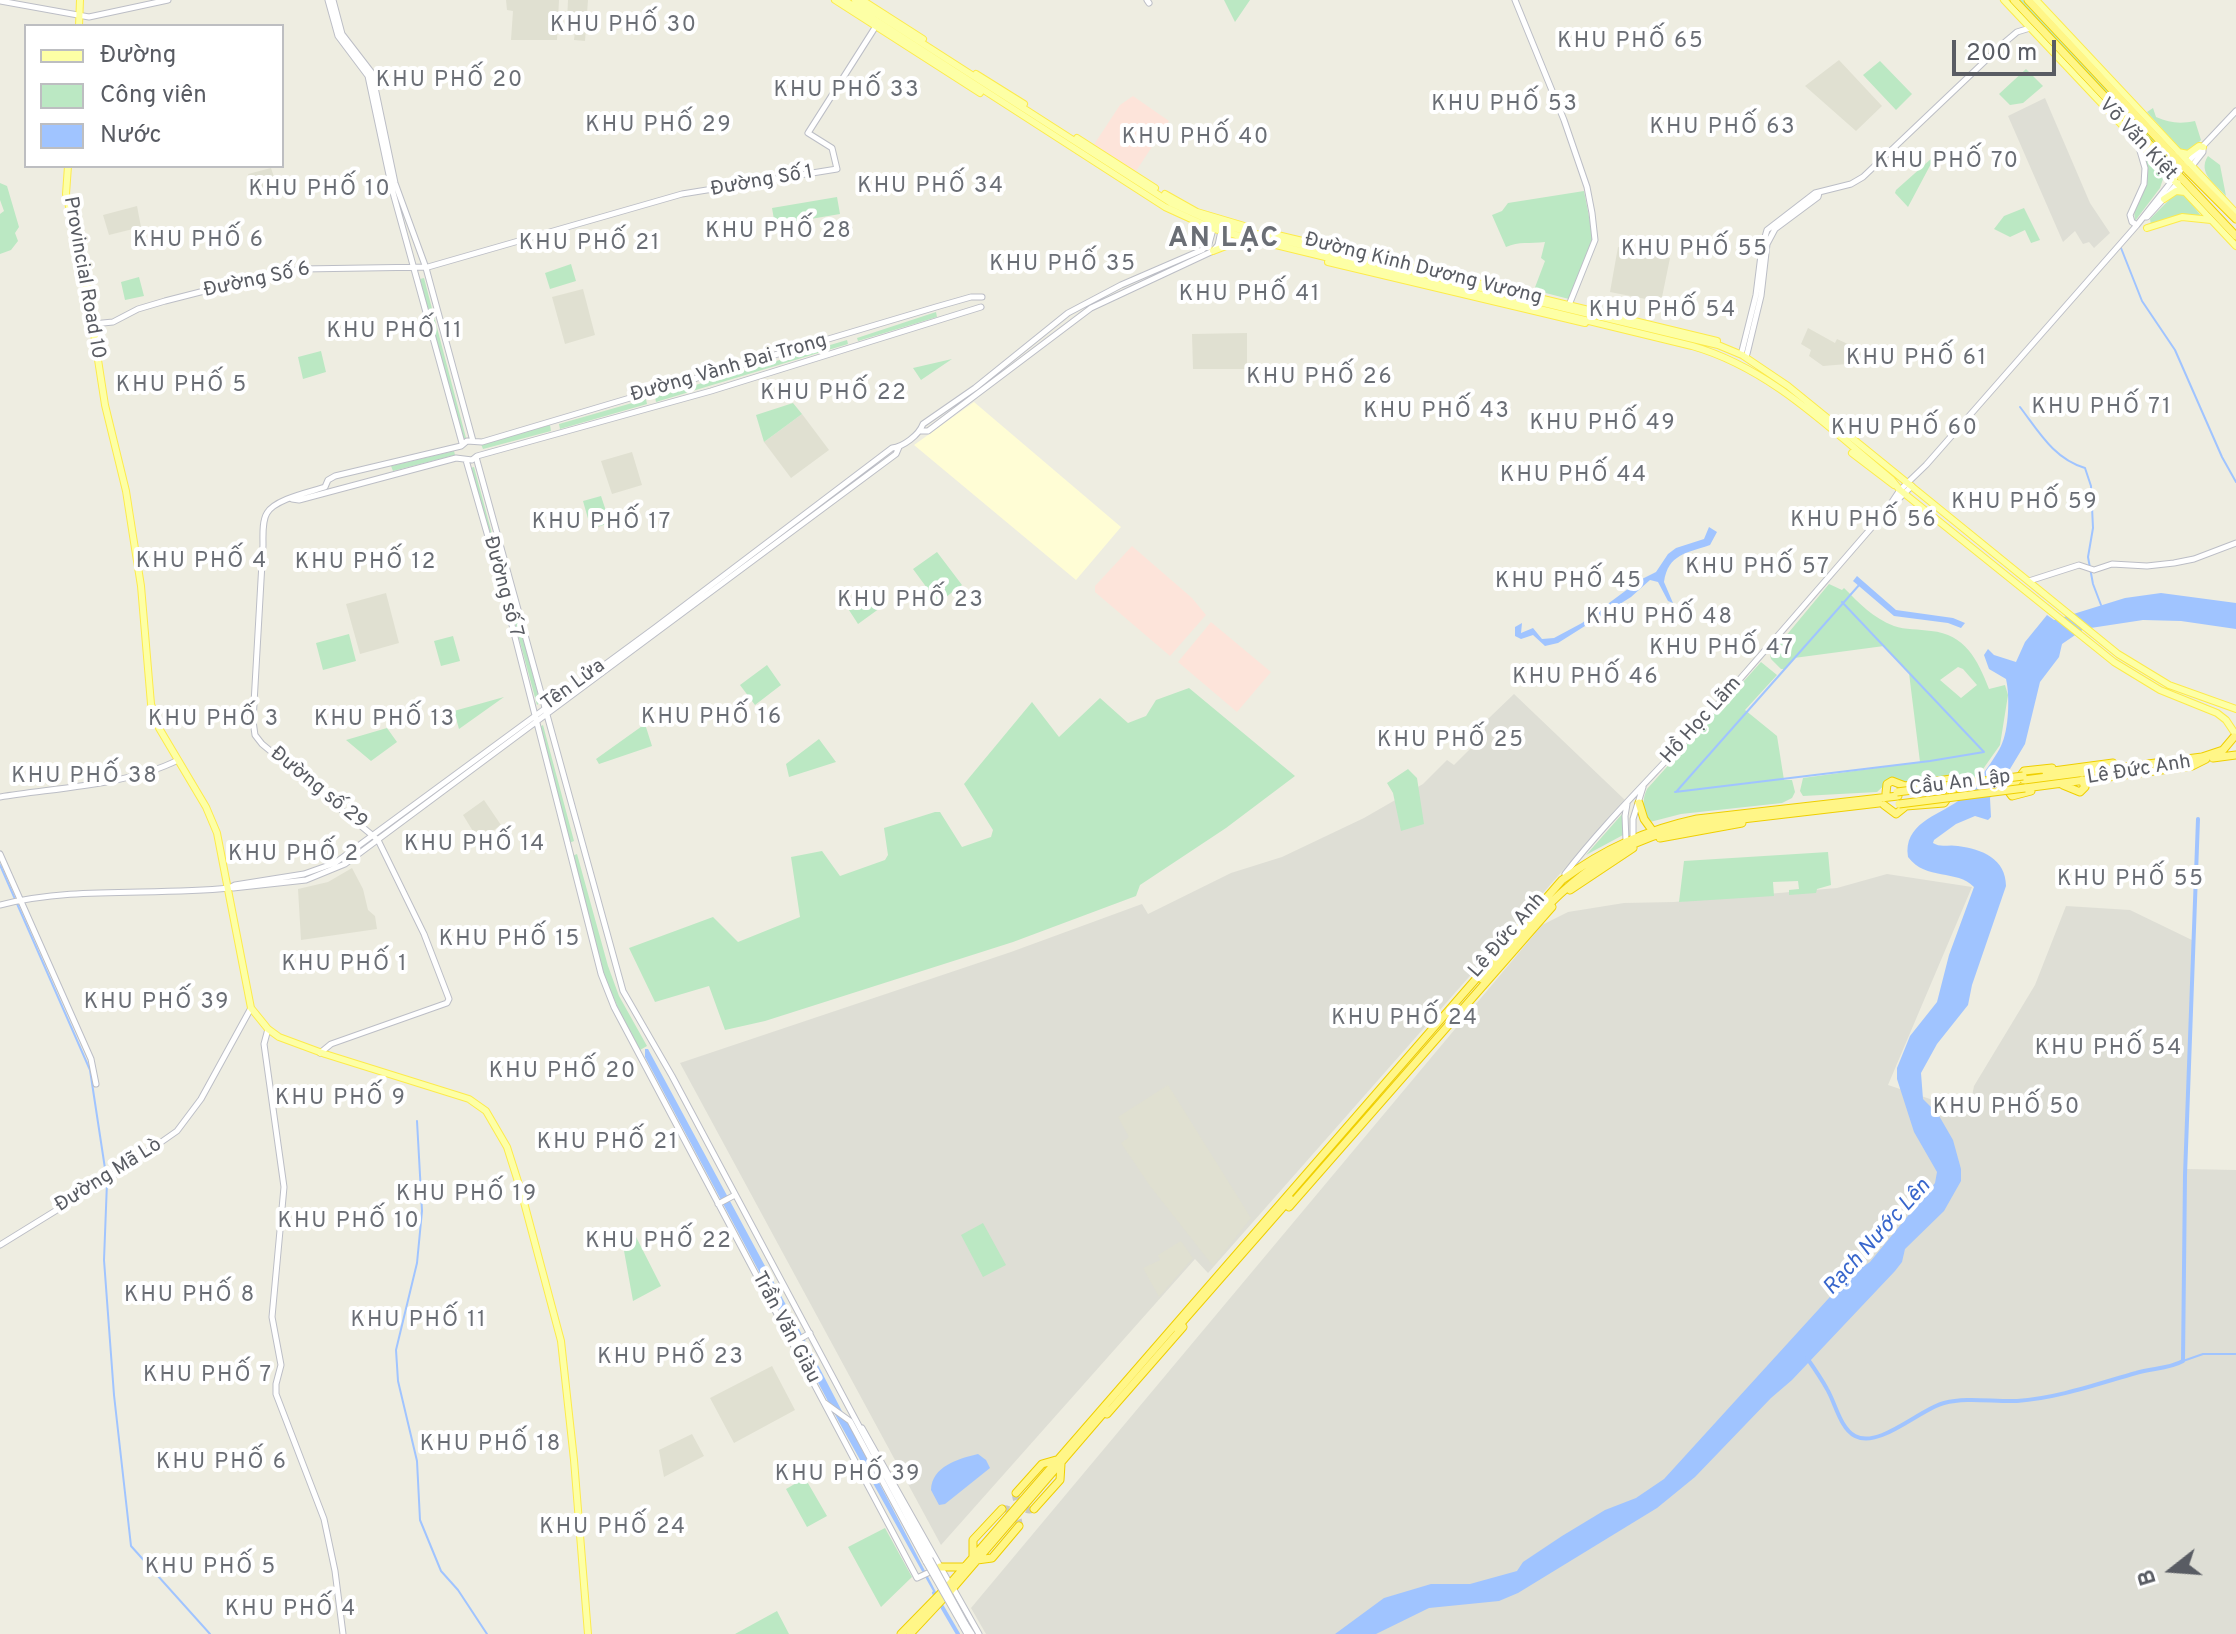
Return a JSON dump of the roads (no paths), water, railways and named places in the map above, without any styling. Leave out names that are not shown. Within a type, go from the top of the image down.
[{"type":"highway","name":"Võ Văn Kiệt","points":[[2014,0],[2177,179],[2236,236]]},
{"type":"highway","name":"Võ Văn Kiệt","points":[[2028,0],[2236,216]]},
{"type":"highway","name":"Lê Đức Anh","points":[[2024,782],[2082,780],[2192,766],[2223,750],[2235,735]]},
{"type":"highway","name":"Lê Đức Anh","points":[[2024,782],[2083,767],[2194,754],[2204,758]]},
{"type":"highway","name":"Lê Đức Anh","points":[[2024,782],[2236,755]]},
{"type":"highway","points":[[2082,780],[2085,787],[2080,792],[2064,785],[2012,796],[2009,793],[2024,771],[2076,762],[2083,767]]},
{"type":"highway","points":[[1884,805],[1896,814],[1906,806],[1944,803],[1958,783],[1951,779],[1905,786],[1892,781],[1887,784],[1886,793]]},
{"type":"highway","name":"Cầu An Lập","points":[[1898,798],[2024,782]]},
{"type":"highway","name":"Lê Đức Anh","points":[[982,1550],[994,1545],[1053,1479],[1056,1465],[1109,1396],[1563,877],[1651,828],[1682,817],[1886,793],[1898,798]]},
{"type":"highway","name":"Lê Đức Anh","points":[[901,1634],[952,1586],[982,1550],[995,1525],[1043,1469],[1056,1465],[1090,1434],[1554,904],[1630,841],[1898,798]]},
{"type":"highway","name":"Lê Đức Anh","points":[[1871,804],[1884,805],[1898,798]]},
{"type":"highway","name":"Lê Đức Anh","points":[[1651,828],[1697,819],[1898,798]]},
{"type":"highway","points":[[1639,803],[1642,816],[1651,828]]},
{"type":"highway","points":[[1016,1493],[1042,1464],[1056,1465],[1060,1480],[1034,1509]]},
{"type":"highway","points":[[1002,1509],[973,1540],[971,1548],[975,1558],[992,1558],[1019,1526]]},
{"type":"highway","name":"Lê Đức Anh","points":[[952,1586],[965,1566],[975,1558]]},
{"type":"highway","points":[[940,1567],[965,1566]]},
{"type":"highway","name":"Lê Đức Anh","points":[[894,1634],[938,1599]]},
{"type":"highway","name":"Lê Đức Anh","points":[[910,1634],[938,1599]]},
{"type":"main road","points":[[77,0],[79,24]]},
{"type":"main road","points":[[0,1],[89,17],[168,0]]},
{"type":"main road","points":[[330,0],[342,34],[372,73],[395,183],[426,268],[474,443],[478,448],[477,456],[325,490],[328,480],[335,476],[474,443]]},
{"type":"main road","points":[[330,0],[338,36],[368,76],[392,189],[461,445],[459,452],[464,459]]},
{"type":"main road","name":"Đường Kinh Dương Vương","points":[[835,0],[954,67],[1103,169],[1247,238],[1273,238]]},
{"type":"main road","name":"Đường Kinh Dương Vương","points":[[844,0],[878,24]]},
{"type":"main road","points":[[855,0],[910,33]]},
{"type":"main road","name":"Đường Kinh Dương Vương","points":[[862,0],[954,67]]},
{"type":"main road","points":[[1515,0],[1566,127],[1587,187],[1592,213],[1595,240],[1567,312]]},
{"type":"main road","name":"Võ Văn Kiệt","points":[[2004,0],[2139,137],[2158,162],[2236,246]]},
{"type":"main road","name":"Võ Văn Kiệt","points":[[2036,0],[2236,216]]},
{"type":"main road","points":[[2017,32],[2021,18]]},
{"type":"main road","name":"Đường Số 1","points":[[426,268],[624,209],[687,194],[837,169],[831,147],[808,133],[878,24]]},
{"type":"main road","points":[[1745,352],[1761,296],[1767,244],[1775,229],[1818,197],[1819,193],[1851,184],[1863,177],[2017,32],[2030,28]]},
{"type":"main road","name":"Đường Kinh Dương Vương","points":[[1004,99],[1038,115],[1172,211],[1216,225],[1567,312],[1719,341],[1745,352],[1853,451],[2114,662],[2147,682],[2217,713]]},
{"type":"main road","name":"Hồ Học Lãm","points":[[2188,167],[2236,111]]},
{"type":"main road","points":[[2137,225],[2132,222],[2130,212],[2142,191],[2145,172],[2139,137]]},
{"type":"main road","points":[[2178,152],[2188,154],[2199,146],[2203,147]]},
{"type":"main road","name":"Hồ Học Lãm","points":[[2146,217],[2144,213],[2199,157],[2203,147]]},
{"type":"main road","points":[[2199,157],[2201,177]]},
{"type":"main road","points":[[2158,162],[2166,179],[2164,191]]},
{"type":"main road","name":"Provincial Road 10","points":[[68,168],[66,194],[84,269],[105,405],[126,491],[141,586],[153,712],[217,833],[251,1008],[276,1035],[320,1053],[469,1099],[486,1111],[507,1147],[562,1347],[588,1634]]},
{"type":"main road","name":"Hồ Học Lãm","points":[[1563,877],[1599,831],[1643,786],[1886,511],[1900,489],[1926,465],[2137,225],[2164,199],[2177,179]]},
{"type":"main road","points":[[2164,199],[2176,191],[2185,192]]},
{"type":"main road","points":[[2146,217],[2147,228],[2182,217],[2211,220]]},
{"type":"main road","points":[[1213,251],[1218,245],[1216,225]]},
{"type":"main road","name":"Tên Lửa","points":[[0,905],[109,891],[236,890],[319,876],[345,864],[545,707],[892,448],[899,447],[920,431],[923,424],[975,388],[1068,313],[1121,285],[1205,249],[1216,225]]},
{"type":"main road","points":[[1213,251],[1247,238]]},
{"type":"main road","name":"Đường Kinh Dương Vương","points":[[1283,241],[1295,253],[1320,260],[1718,345],[1742,355],[1895,470],[1906,483],[2126,659],[2169,685],[2220,704]]},
{"type":"main road","name":"Tên Lửa","points":[[920,431],[928,431],[938,424],[1091,308],[1213,251]]},
{"type":"main road","name":"Đường Số 6","points":[[93,324],[113,322],[138,309],[267,275],[309,268],[426,268]]},
{"type":"main road","name":"Đường Vành Đai Trong","points":[[474,443],[943,305],[982,297]]},
{"type":"main road","name":"Đường Vành Đai Trong","points":[[477,456],[711,391],[981,307]]},
{"type":"main road","name":"Tên Lửa","points":[[376,838],[537,723],[896,454],[899,447]]},
{"type":"main road","name":"Đường số 7","points":[[477,456],[545,707]]},
{"type":"main road","name":"Đường số 7","points":[[464,459],[535,715]]},
{"type":"main road","name":"Đường số 29","points":[[325,490],[271,508],[264,521],[253,729],[265,747],[376,838]]},
{"type":"main road","points":[[2029,581],[2079,565],[2094,570],[2112,564],[2147,566],[2174,563],[2236,543]]},
{"type":"main road","points":[[531,698],[538,700],[541,694]]},
{"type":"main road","points":[[2235,735],[2226,720],[2217,713],[2220,704],[2236,709]]},
{"type":"main road","name":"Trần Văn Giàu","points":[[545,707],[623,991],[858,1423],[979,1634]]},
{"type":"main road","name":"Trần Văn Giàu","points":[[535,715],[601,974],[614,1007],[920,1577],[940,1567]]},
{"type":"main road","points":[[539,735],[544,728],[550,730]]},
{"type":"main road","points":[[0,797],[85,785],[178,760]]},
{"type":"main road","name":"Hồ Học Lãm","points":[[1630,841],[1634,813],[1643,786]]},
{"type":"main road","points":[[1627,803],[1630,841]]},
{"type":"main road","points":[[566,840],[573,842],[579,836]]},
{"type":"main road","points":[[320,1053],[331,1044],[449,1001],[424,934],[376,838]]},
{"type":"main road","points":[[571,857],[575,850],[584,854]]},
{"type":"main road","points":[[0,854],[91,1059],[96,1084]]},
{"type":"main road","points":[[212,890],[224,883],[226,877]]},
{"type":"main road","name":"Đường Mã Lò","points":[[0,1245],[165,1142],[188,1119],[251,1008]]},
{"type":"main road","points":[[268,1029],[264,1044],[284,1187],[272,1317],[281,1365],[276,1394],[326,1529],[343,1634]]},
{"type":"main road","points":[[265,1037],[276,1035]]},
{"type":"main road","points":[[720,1203],[734,1196]]},
{"type":"main road","points":[[793,1343],[810,1333]]},
{"type":"main road","points":[[824,1403],[850,1421],[969,1634]]},
{"type":"main road","points":[[858,1423],[870,1451],[969,1634]]},
{"type":"water","points":[[1709,527],[1717,532],[1710,545],[1680,556],[1666,573],[1664,582],[1673,603],[1668,601],[1658,582],[1650,580],[1631,597],[1558,643],[1545,646],[1533,635],[1521,639],[1515,636],[1515,627],[1522,623],[1521,633],[1533,628],[1542,639],[1554,638],[1582,623],[1640,580],[1656,572],[1676,548],[1704,539]]},
{"type":"water","points":[[1857,576],[1896,610],[1953,618],[1965,623],[1961,628],[1948,623],[1894,616],[1853,581]]},
{"type":"water","name":"Rạch Nước Lên","points":[[2161,593],[2236,603],[2236,629],[2181,621],[2143,620],[2084,629],[2062,644],[2059,657],[2040,682],[2025,744],[2010,769],[2004,771],[1990,798],[1991,817],[1988,820],[1975,816],[1956,824],[1934,840],[1933,843],[1942,846],[1967,847],[1991,857],[2002,869],[2006,886],[1968,1005],[1937,1044],[1921,1073],[1923,1099],[1938,1114],[1953,1140],[1961,1169],[1961,1181],[1944,1211],[1905,1249],[1902,1262],[1895,1271],[1792,1380],[1695,1477],[1657,1508],[1518,1593],[1499,1601],[1429,1608],[1376,1634],[1335,1634],[1384,1598],[1431,1584],[1470,1584],[1517,1571],[1523,1562],[1562,1536],[1605,1510],[1636,1498],[1664,1479],[1849,1276],[1870,1262],[1935,1183],[1937,1172],[1914,1132],[1897,1079],[1897,1068],[1910,1036],[1937,1002],[1949,955],[1974,887],[1959,878],[1932,872],[1915,864],[1908,857],[1911,836],[1923,822],[1964,796],[1993,760],[2004,739],[2008,703],[2006,679],[1989,669],[1984,655],[1988,649],[1994,655],[2016,662],[2025,642],[2047,615],[2054,620],[2125,598]]},
{"type":"water","points":[[645,1049],[648,1049],[806,1342],[936,1592],[839,1422],[645,1057]]},
{"type":"water","points":[[978,1454],[990,1468],[945,1504],[939,1505],[931,1490],[936,1475],[955,1461]]},
{"type":"waterway","points":[[2121,248],[2142,301],[2175,350],[2236,482]]},
{"type":"waterway","points":[[2020,407],[2056,451],[2085,468],[2091,486],[2093,528],[2088,557],[2101,605]]},
{"type":"waterway","points":[[1676,792],[1860,584]]},
{"type":"waterway","points":[[1675,792],[1984,752],[1842,602]]},
{"type":"waterway","points":[[1807,1358],[1827,1389],[1845,1427],[1855,1436],[1865,1439],[1887,1433],[1944,1403],[2047,1397],[2183,1361],[2185,1175],[2198,819]]},
{"type":"waterway","points":[[0,865],[90,1070],[106,1175]]},
{"type":"waterway","points":[[417,1121],[422,1211],[417,1263],[396,1350],[398,1381],[417,1461],[420,1520],[441,1571],[458,1590],[487,1634]]},
{"type":"waterway","points":[[107,1182],[104,1260],[114,1395],[131,1546],[210,1634]]},
{"type":"waterway","points":[[2183,1361],[2203,1354],[2236,1354]]},
{"type":"waterway","points":[[934,1593],[958,1634]]},
{"type":"tunnel","points":[[1016,1493],[1020,1506],[1027,1510],[1034,1509]]},
{"type":"tunnel","points":[[1002,1509],[1014,1513],[1019,1526]]},
{"type":"district","name":"KHU PHỐ 30","points":[[624,27]]},
{"type":"district","name":"KHU PHỐ 65","points":[[1631,43]]},
{"type":"district","name":"KHU PHỐ 20","points":[[450,82]]},
{"type":"district","name":"KHU PHỐ 33","points":[[847,92]]},
{"type":"district","name":"KHU PHỐ 53","points":[[1505,106]]},
{"type":"district","name":"KHU PHỐ 29","points":[[659,127]]},
{"type":"district","name":"KHU PHỐ 63","points":[[1723,129]]},
{"type":"district","name":"KHU PHỐ 40","points":[[1196,139]]},
{"type":"district","name":"KHU PHỐ 70","points":[[1947,163]]},
{"type":"district","name":"KHU PHỐ 34","points":[[931,188]]},
{"type":"district","name":"KHU PHỐ 10","points":[[320,191]]},
{"type":"district","name":"KHU PHỐ 28","points":[[779,233]]},
{"type":"district","name":"AN LẠC","points":[[1224,240]]},
{"type":"district","name":"KHU PHỐ 6","points":[[199,242]]},
{"type":"district","name":"KHU PHỐ 21","points":[[590,245]]},
{"type":"district","name":"KHU PHỐ 55","points":[[1695,251]]},
{"type":"district","name":"KHU PHỐ 35","points":[[1063,266]]},
{"type":"district","name":"KHU PHỐ 41","points":[[1250,296]]},
{"type":"district","name":"KHU PHỐ 54","points":[[1663,312]]},
{"type":"district","name":"KHU PHỐ 11","points":[[395,333]]},
{"type":"district","name":"KHU PHỐ 61","points":[[1917,360]]},
{"type":"district","name":"KHU PHỐ 26","points":[[1320,379]]},
{"type":"district","name":"KHU PHỐ 5","points":[[182,387]]},
{"type":"district","name":"KHU PHỐ 22","points":[[834,395]]},
{"type":"district","name":"KHU PHỐ 71","points":[[2102,409]]},
{"type":"district","name":"KHU PHỐ 43","points":[[1437,413]]},
{"type":"district","name":"KHU PHỐ 49","points":[[1603,425]]},
{"type":"district","name":"KHU PHỐ 60","points":[[1905,430]]},
{"type":"district","name":"KHU PHỐ 44","points":[[1574,477]]},
{"type":"district","name":"KHU PHỐ 59","points":[[2025,504]]},
{"type":"district","name":"KHU PHỐ 56","points":[[1864,522]]},
{"type":"district","name":"KHU PHỐ 17","points":[[602,524]]},
{"type":"district","name":"KHU PHỐ 4","points":[[202,563]]},
{"type":"district","name":"KHU PHỐ 12","points":[[366,564]]},
{"type":"district","name":"KHU PHỐ 57","points":[[1758,569]]},
{"type":"district","name":"KHU PHỐ 45","points":[[1569,583]]},
{"type":"district","name":"KHU PHỐ 23","points":[[911,602]]},
{"type":"district","name":"KHU PHỐ 48","points":[[1660,619]]},
{"type":"district","name":"KHU PHỐ 47","points":[[1722,650]]},
{"type":"district","name":"KHU PHỐ 46","points":[[1586,679]]},
{"type":"district","name":"KHU PHỐ 16","points":[[712,719]]},
{"type":"district","name":"KHU PHỐ 3","points":[[214,721]]},
{"type":"district","name":"KHU PHỐ 13","points":[[385,721]]},
{"type":"district","name":"KHU PHỐ 25","points":[[1451,742]]},
{"type":"district","name":"KHU PHỐ 38","points":[[85,778]]},
{"type":"district","name":"KHU PHỐ 14","points":[[475,846]]},
{"type":"district","name":"KHU PHỐ 2","points":[[294,856]]},
{"type":"district","name":"KHU PHỐ 55","points":[[2131,881]]},
{"type":"district","name":"KHU PHỐ 15","points":[[510,941]]},
{"type":"district","name":"KHU PHỐ 1","points":[[345,966]]},
{"type":"district","name":"KHU PHỐ 39","points":[[157,1004]]},
{"type":"district","name":"KHU PHỐ 24","points":[[1405,1020]]},
{"type":"district","name":"KHU PHỐ 54","points":[[2109,1050]]},
{"type":"district","name":"KHU PHỐ 20","points":[[563,1073]]},
{"type":"district","name":"KHU PHỐ 9","points":[[341,1100]]},
{"type":"district","name":"KHU PHỐ 50","points":[[2007,1109]]},
{"type":"district","name":"KHU PHỐ 21","points":[[608,1144]]},
{"type":"district","name":"KHU PHỐ 19","points":[[467,1196]]},
{"type":"district","name":"KHU PHỐ 10","points":[[349,1223]]},
{"type":"district","name":"KHU PHỐ 22","points":[[659,1243]]},
{"type":"district","name":"KHU PHỐ 8","points":[[190,1297]]},
{"type":"district","name":"KHU PHỐ 11","points":[[419,1322]]},
{"type":"district","name":"KHU PHỐ 23","points":[[671,1359]]},
{"type":"district","name":"KHU PHỐ 7","points":[[208,1377]]},
{"type":"district","name":"KHU PHỐ 18","points":[[491,1446]]},
{"type":"district","name":"KHU PHỐ 6","points":[[222,1464]]},
{"type":"district","name":"KHU PHỐ 39","points":[[848,1476]]},
{"type":"district","name":"KHU PHỐ 24","points":[[613,1529]]},
{"type":"district","name":"KHU PHỐ 5","points":[[211,1569]]},
{"type":"district","name":"KHU PHỐ 4","points":[[291,1611]]}]
